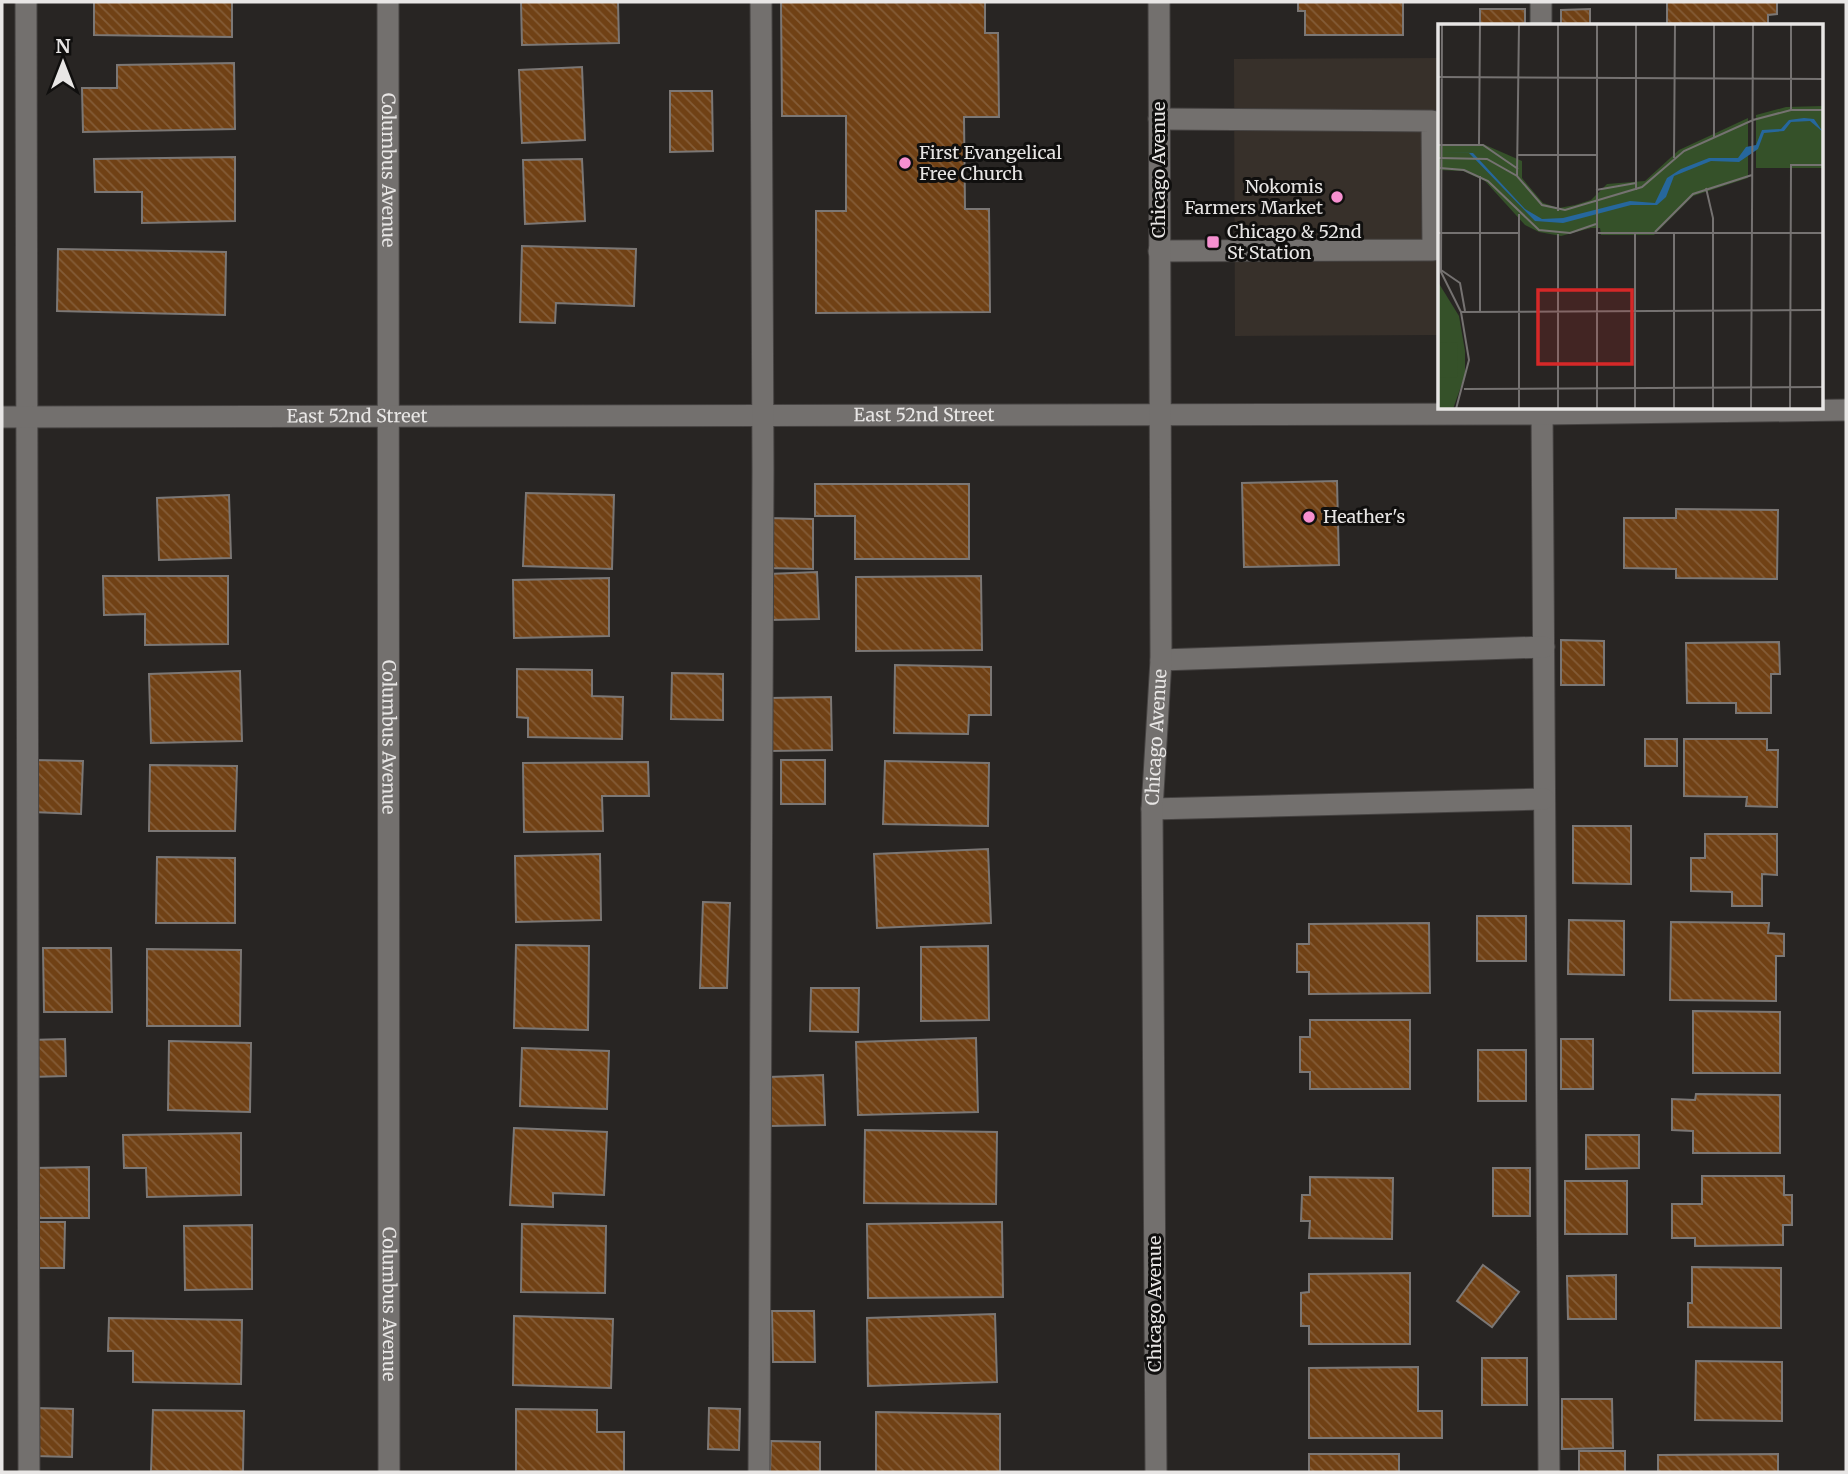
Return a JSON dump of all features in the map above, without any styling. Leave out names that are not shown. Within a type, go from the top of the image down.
[{"type":"street","points":[[26,2],[29,1472]]},
{"type":"street","name":"Columbus Avenue","points":[[388,2],[389,1472]]},
{"type":"street","points":[[759,1472],[763,415],[761,2]]},
{"type":"street","name":"Chicago Avenue","points":[[1156,1472],[1152,809],[1160,660],[1159,2]]},
{"type":"street","points":[[1541,2],[1541,24]]},
{"type":"street","points":[[1159,119],[1432,121],[1437,252],[1159,251]]},
{"type":"street","name":"East 52nd Street","points":[[2,417],[1846,410]]},
{"type":"street","points":[[1542,411],[1549,1472]]},
{"type":"street","points":[[1160,660],[1544,647]]},
{"type":"street","points":[[1152,809],[1544,799]]},
{"type":"shaded area","name":"Nokomis Farmers Market","points":[[1438,58],[1438,335],[1235,336],[1234,59]]},
{"type":"building","points":[[94,2],[232,2],[232,37],[94,35]]},
{"type":"building","points":[[521,2],[618,2],[619,43],[522,45]]},
{"type":"building","name":"First Evangelical Free Church","points":[[781,2],[985,2],[985,33],[998,33],[999,117],[964,117],[965,209],[989,209],[990,312],[816,313],[816,211],[846,211],[846,116],[782,116]]},
{"type":"building","points":[[1298,2],[1403,2],[1403,35],[1305,35],[1305,11],[1298,11]]},
{"type":"building","points":[[1667,2],[1777,2],[1777,14],[1768,15],[1768,24],[1667,24]]},
{"type":"building","points":[[1480,9],[1525,9],[1525,24],[1480,24]]},
{"type":"building","points":[[1590,9],[1590,24],[1561,24],[1561,10]]},
{"type":"building","points":[[234,63],[235,129],[83,132],[82,88],[117,88],[117,65]]},
{"type":"building","points":[[582,67],[585,140],[522,143],[519,70]]},
{"type":"building","points":[[670,91],[712,91],[713,151],[670,152]]},
{"type":"building","points":[[235,157],[235,221],[142,223],[142,192],[95,192],[94,159]]},
{"type":"building","points":[[582,159],[585,221],[525,224],[523,160]]},
{"type":"building","points":[[522,246],[636,249],[634,306],[556,303],[555,323],[520,322]]},
{"type":"building","points":[[58,249],[226,252],[225,315],[57,311]]},
{"type":"building","points":[[1337,481],[1339,565],[1244,567],[1242,483]]},
{"type":"building","points":[[815,484],[969,484],[969,559],[855,559],[855,516],[815,516]]},
{"type":"building","points":[[526,493],[614,495],[612,569],[523,566]]},
{"type":"building","points":[[229,495],[231,558],[159,560],[157,498]]},
{"type":"building","points":[[1676,509],[1778,510],[1777,579],[1676,578],[1676,569],[1624,568],[1624,518],[1676,518]]},
{"type":"building","points":[[767,518],[813,519],[813,569],[766,568]]},
{"type":"building","points":[[817,572],[819,619],[769,620],[768,574]]},
{"type":"building","points":[[103,576],[228,576],[228,644],[145,645],[145,614],[104,615]]},
{"type":"building","points":[[981,576],[982,650],[856,651],[856,577]]},
{"type":"building","points":[[609,578],[609,636],[514,638],[513,580]]},
{"type":"building","points":[[1561,640],[1604,641],[1604,685],[1561,685]]},
{"type":"building","points":[[1779,642],[1780,674],[1771,674],[1771,713],[1736,713],[1736,703],[1687,703],[1686,643]]},
{"type":"building","points":[[895,665],[991,667],[991,715],[969,715],[968,734],[894,733]]},
{"type":"building","points":[[517,669],[592,670],[592,696],[623,697],[622,739],[528,737],[528,718],[517,717]]},
{"type":"building","points":[[240,671],[242,741],[151,743],[149,674]]},
{"type":"building","points":[[672,673],[723,674],[723,720],[671,719]]},
{"type":"building","points":[[831,697],[832,750],[769,751],[769,698]]},
{"type":"building","points":[[1645,739],[1677,739],[1677,766],[1645,766]]},
{"type":"building","points":[[1684,739],[1767,739],[1767,750],[1778,750],[1777,807],[1746,806],[1747,797],[1684,796]]},
{"type":"building","points":[[34,760],[83,761],[81,814],[32,812]]},
{"type":"building","points":[[781,760],[825,760],[825,804],[781,804]]},
{"type":"building","points":[[885,761],[989,763],[988,826],[883,824]]},
{"type":"building","points":[[648,762],[649,796],[602,796],[603,831],[524,832],[523,763]]},
{"type":"building","points":[[150,765],[237,766],[235,831],[149,831]]},
{"type":"building","points":[[1573,826],[1631,826],[1631,884],[1573,883]]},
{"type":"building","points":[[1705,834],[1777,834],[1777,875],[1762,874],[1762,906],[1732,906],[1732,892],[1691,891],[1691,858],[1705,858]]},
{"type":"building","points":[[988,849],[991,923],[877,928],[874,854]]},
{"type":"building","points":[[600,854],[601,920],[516,922],[515,856]]},
{"type":"building","points":[[157,857],[235,858],[235,923],[156,923]]},
{"type":"building","points":[[703,902],[730,903],[727,988],[700,988]]},
{"type":"building","points":[[1477,916],[1526,916],[1526,961],[1477,961]]},
{"type":"building","points":[[1569,920],[1624,921],[1624,975],[1568,974]]},
{"type":"building","points":[[1671,922],[1769,923],[1768,933],[1784,934],[1784,956],[1776,956],[1776,1001],[1670,1000]]},
{"type":"building","points":[[1429,923],[1430,993],[1309,994],[1309,972],[1297,972],[1297,944],[1309,944],[1309,924]]},
{"type":"building","points":[[516,945],[589,946],[588,1030],[514,1028]]},
{"type":"building","points":[[988,946],[989,1020],[921,1021],[921,947]]},
{"type":"building","points":[[43,948],[111,948],[112,1012],[44,1012]]},
{"type":"building","points":[[147,949],[241,950],[240,1026],[147,1026]]},
{"type":"building","points":[[811,988],[859,988],[858,1032],[810,1031]]},
{"type":"building","points":[[1693,1011],[1780,1012],[1780,1073],[1693,1073]]},
{"type":"building","points":[[1310,1020],[1410,1020],[1410,1089],[1310,1089],[1310,1072],[1300,1072],[1300,1037],[1310,1037]]},
{"type":"building","points":[[976,1038],[978,1112],[858,1115],[856,1042]]},
{"type":"building","points":[[65,1039],[66,1076],[31,1077],[30,1040]]},
{"type":"building","points":[[1561,1039],[1593,1039],[1593,1089],[1561,1089]]},
{"type":"building","points":[[169,1041],[251,1043],[250,1112],[168,1110]]},
{"type":"building","points":[[522,1048],[609,1051],[607,1109],[520,1106]]},
{"type":"building","points":[[1478,1050],[1526,1050],[1526,1101],[1478,1101]]},
{"type":"building","points":[[823,1075],[825,1125],[770,1126],[769,1077]]},
{"type":"building","points":[[1696,1094],[1780,1095],[1780,1153],[1693,1153],[1693,1131],[1672,1130],[1672,1099],[1695,1100]]},
{"type":"building","points":[[514,1128],[607,1132],[604,1195],[553,1193],[553,1207],[510,1205]]},
{"type":"building","points":[[865,1130],[997,1132],[996,1204],[864,1203]]},
{"type":"building","points":[[241,1133],[241,1195],[147,1197],[146,1168],[124,1168],[123,1135]]},
{"type":"building","points":[[1586,1135],[1639,1135],[1639,1168],[1586,1169]]},
{"type":"building","points":[[89,1167],[89,1218],[33,1218],[33,1168]]},
{"type":"building","points":[[1493,1168],[1530,1168],[1530,1216],[1493,1216]]},
{"type":"building","points":[[1702,1176],[1784,1176],[1784,1195],[1792,1195],[1792,1225],[1783,1225],[1783,1245],[1695,1246],[1695,1238],[1672,1238],[1672,1204],[1702,1204]]},
{"type":"building","points":[[1310,1177],[1393,1178],[1392,1239],[1309,1238],[1310,1221],[1301,1221],[1302,1195],[1310,1195]]},
{"type":"building","points":[[1565,1181],[1627,1181],[1627,1234],[1565,1234]]},
{"type":"building","points":[[33,1222],[65,1222],[64,1268],[33,1268]]},
{"type":"building","points":[[1002,1222],[1003,1297],[868,1298],[867,1224]]},
{"type":"building","points":[[522,1224],[606,1226],[605,1293],[521,1292]]},
{"type":"building","points":[[252,1225],[252,1289],[185,1290],[184,1226]]},
{"type":"building","points":[[1483,1265],[1519,1292],[1492,1327],[1457,1301]]},
{"type":"building","points":[[1692,1267],[1781,1268],[1781,1328],[1688,1327],[1688,1303],[1692,1303]]},
{"type":"building","points":[[1410,1273],[1410,1344],[1309,1344],[1309,1326],[1301,1326],[1301,1293],[1309,1292],[1309,1274]]},
{"type":"building","points":[[1616,1275],[1616,1319],[1568,1319],[1567,1276]]},
{"type":"building","points":[[772,1311],[814,1311],[815,1362],[773,1362]]},
{"type":"building","points":[[995,1314],[997,1382],[868,1386],[867,1318]]},
{"type":"building","points":[[514,1316],[613,1319],[611,1388],[513,1385]]},
{"type":"building","points":[[109,1318],[242,1320],[241,1384],[133,1382],[133,1351],[108,1351]]},
{"type":"building","points":[[1482,1358],[1527,1358],[1527,1405],[1482,1405]]},
{"type":"building","points":[[1696,1361],[1782,1362],[1782,1421],[1695,1420]]},
{"type":"building","points":[[1418,1367],[1418,1411],[1442,1411],[1442,1438],[1309,1438],[1309,1368]]},
{"type":"building","points":[[1562,1399],[1612,1399],[1613,1448],[1562,1449]]},
{"type":"building","points":[[36,1408],[73,1409],[72,1457],[35,1456]]},
{"type":"building","points":[[709,1408],[740,1409],[739,1450],[708,1449]]},
{"type":"building","points":[[516,1409],[597,1410],[597,1432],[624,1432],[624,1472],[516,1471]]},
{"type":"building","points":[[153,1410],[244,1411],[243,1472],[151,1471]]},
{"type":"building","points":[[876,1412],[1000,1414],[1000,1472],[876,1472]]},
{"type":"building","points":[[771,1441],[820,1442],[820,1472],[770,1472]]},
{"type":"building","points":[[1579,1451],[1625,1451],[1625,1472],[1579,1472]]},
{"type":"building","points":[[1309,1454],[1399,1454],[1399,1472],[1309,1472]]},
{"type":"building","points":[[1778,1454],[1778,1472],[1658,1472],[1658,1455]]},
{"type":"place","name":"First Evangelical Free Church","points":[[905,163]]},
{"type":"place","name":"Nokomis Farmers Market","points":[[1337,197]]},
{"type":"place","name":"Chicago & 52nd St Station","points":[[1213,242]]},
{"type":"place","name":"Heather's","points":[[1309,517]]}]
